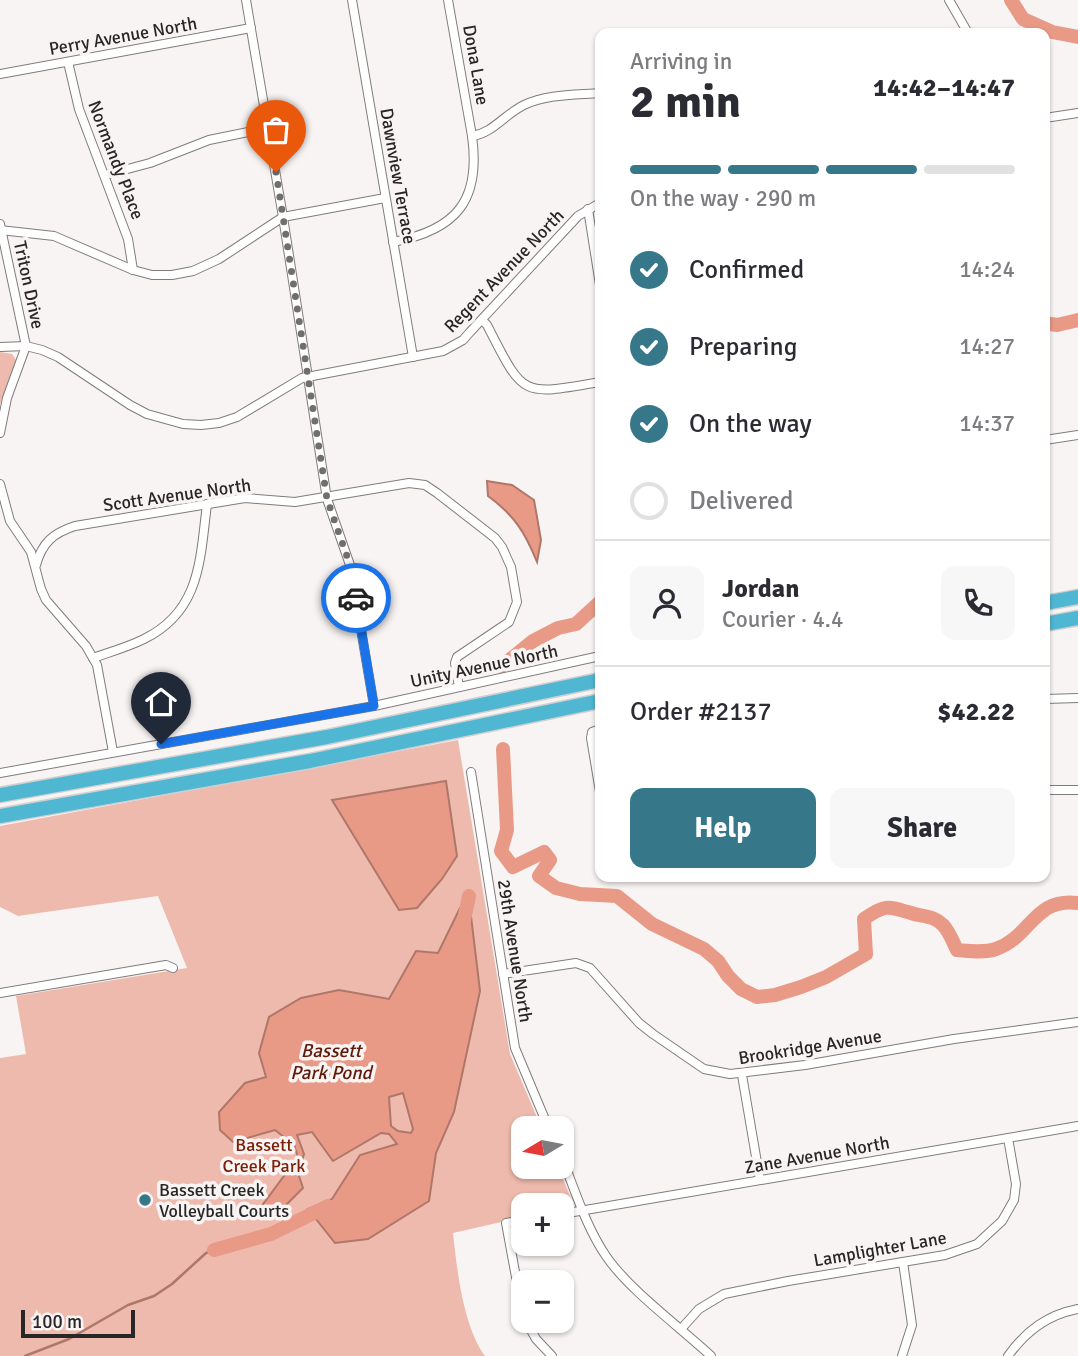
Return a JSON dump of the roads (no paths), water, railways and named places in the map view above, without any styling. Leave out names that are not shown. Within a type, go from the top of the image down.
[{"type":"highway","points":[[1050,602],[1078,597]]},
{"type":"highway","points":[[1050,623],[1078,618]]},
{"type":"highway","points":[[0,795],[327,737],[595,681]]},
{"type":"highway","points":[[0,816],[310,761],[595,702]]},
{"type":"street","points":[[246,0],[326,497],[350,565],[374,706]]},
{"type":"street","name":"Dawnview Terrace","points":[[352,0],[413,357]]},
{"type":"street","name":"Dona Lane","points":[[393,242],[415,238],[435,229],[460,208],[472,186],[472,136],[448,0]]},
{"type":"street","points":[[949,0],[965,28]]},
{"type":"street","name":"Perry Avenue North","points":[[0,74],[251,28]]},
{"type":"street","name":"Normandy Place","points":[[68,62],[79,109],[128,239],[133,270]]},
{"type":"street","points":[[472,136],[488,131],[508,114],[538,99],[595,93]]},
{"type":"street","points":[[1050,117],[1078,113]]},
{"type":"street","points":[[105,175],[150,163],[209,140],[268,128]]},
{"type":"street","points":[[1,228],[61,239],[133,270],[162,276],[193,271],[219,259],[283,217],[385,198]]},
{"type":"street","name":"Regent Avenue North","points":[[0,346],[26,346],[58,357],[138,410],[164,421],[183,424],[219,423],[237,417],[308,376],[443,351],[453,346],[463,340],[578,216],[595,205]]},
{"type":"street","points":[[587,209],[595,256]]},
{"type":"street","name":"Triton Drive","points":[[0,433],[7,398],[26,346],[1,228]]},
{"type":"street","points":[[482,320],[512,374],[530,388],[541,391],[595,383]]},
{"type":"street","points":[[1050,439],[1078,435]]},
{"type":"street","name":"Scott Avenue North","points":[[36,565],[45,543],[63,530],[245,498],[295,502],[409,483],[425,485],[495,538],[507,557],[516,592],[517,602],[509,622],[457,657],[455,663],[459,687]]},
{"type":"street","points":[[0,484],[4,506],[10,521],[31,552],[46,600],[86,646],[97,665],[113,752]]},
{"type":"street","points":[[93,658],[146,638],[168,623],[180,610],[194,587],[199,569],[207,504]]},
{"type":"street","name":"Unity Avenue North","points":[[0,773],[374,706],[595,657]]},
{"type":"street","points":[[1050,699],[1078,698]]},
{"type":"street","name":"29th Avenue North","points":[[471,772],[515,1048],[544,1116]]},
{"type":"street","points":[[1050,790],[1078,790]]},
{"type":"street","name":"Brookridge Avenue","points":[[503,974],[584,964],[596,973],[639,1023],[692,1062],[717,1073],[742,1075],[954,1039],[1078,1022]]},
{"type":"street","points":[[0,993],[166,965],[173,968]]},
{"type":"street","points":[[742,1075],[760,1180]]},
{"type":"street","name":"Zane Avenue North","points":[[574,1212],[1078,1126]]},
{"type":"street","name":"Lamplighter Lane","points":[[681,1329],[699,1309],[724,1294],[961,1251],[977,1244],[1002,1221],[1016,1192],[1008,1138]]},
{"type":"street","points":[[571,1180],[597,1240],[619,1273],[711,1356]]},
{"type":"street","points":[[511,1222],[506,1223],[511,1250]]},
{"type":"street","points":[[902,1356],[912,1325],[903,1262]]},
{"type":"street","points":[[1008,1356],[1041,1322],[1078,1309]]},
{"type":"street","points":[[533,1333],[552,1356]]},
{"type":"water","points":[[487,481],[512,485],[534,500],[541,540],[537,562],[518,525],[488,496]]},
{"type":"water","points":[[446,781],[457,856],[442,879],[417,908],[399,910],[332,800]]},
{"type":"water","name":"Bassett Park Pond","points":[[460,908],[470,908],[480,991],[454,1112],[436,1153],[429,1201],[368,1239],[335,1243],[308,1209],[332,1199],[360,1155],[397,1144],[389,1134],[381,1133],[333,1161],[312,1132],[297,1135],[304,1154],[298,1173],[303,1188],[285,1206],[261,1207],[298,1157],[294,1145],[275,1130],[233,1142],[220,1130],[219,1112],[245,1083],[266,1077],[259,1053],[269,1017],[301,998],[339,990],[389,999],[416,951],[438,953]],"holes":[[[403,1093],[413,1129],[411,1133],[398,1131],[391,1126],[389,1097]]]},
{"type":"waterway","points":[[1011,0],[1023,19],[1043,28]]},
{"type":"waterway","points":[[1050,31],[1078,37]]},
{"type":"waterway","points":[[1050,324],[1057,325],[1078,320]]},
{"type":"waterway","points":[[502,666],[533,641],[558,628],[576,624],[595,607]]},
{"type":"waterway","points":[[503,749],[507,830],[501,851],[513,867],[544,852],[550,860],[539,876],[556,888],[580,894],[617,896],[652,924],[704,949],[718,961],[741,989],[757,997],[801,987],[826,977],[866,954],[864,919],[882,909],[897,909],[935,919],[945,927],[957,950],[982,951],[996,949],[1008,943],[1052,906],[1078,903]]},
{"type":"waterway","points":[[463,925],[469,896]]},
{"type":"waterway","points":[[214,1250],[271,1234],[328,1206]]},
{"type":"waterway","points":[[25,1356],[69,1339],[128,1305],[154,1296],[172,1284],[206,1253],[214,1250]]},
{"type":"place","name":"Bassett Creek Volleyball Courts","points":[[145,1200]]},
{"type":"park label","name":"Bassett Creek Park","points":[[264,1155]]}]
